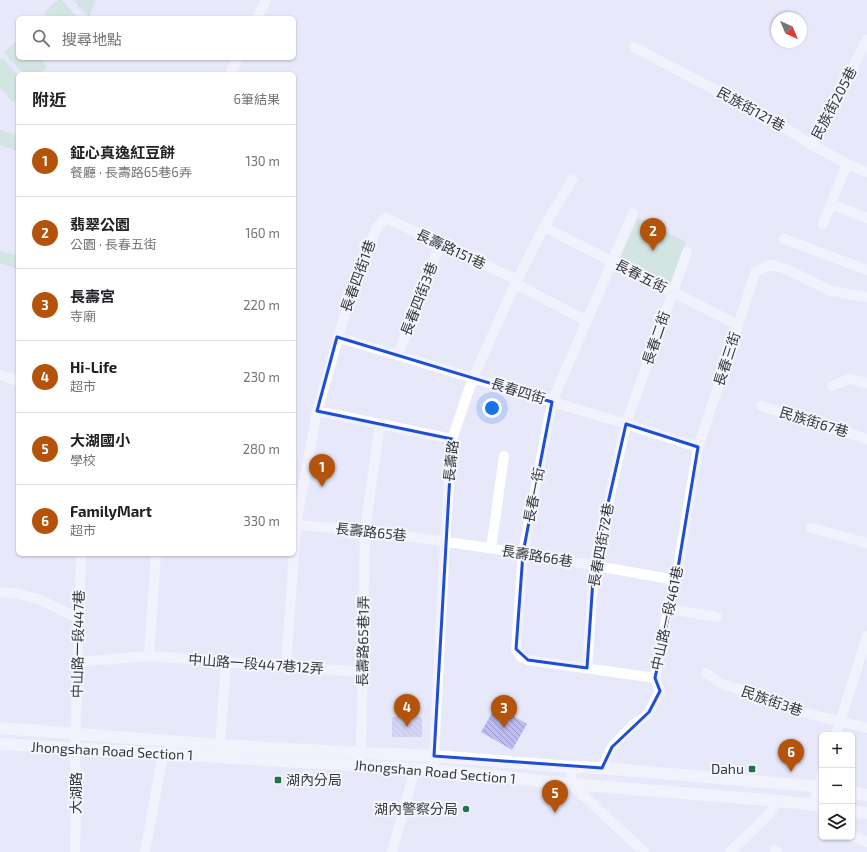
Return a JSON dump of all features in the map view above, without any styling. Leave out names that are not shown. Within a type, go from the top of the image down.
[{"type":"main road","name":"Jhongshan Road Section 1","points":[[0,728],[220,745],[434,756],[819,786]]},
{"type":"main road","name":"Jhongshan Road Section 1","points":[[0,744],[415,768],[572,784],[818,805]]},
{"type":"main road","points":[[855,793],[867,795]]},
{"type":"main road","points":[[855,811],[867,813]]},
{"type":"street","points":[[258,16],[266,0]]},
{"type":"street","name":"民族街205巷","points":[[812,145],[867,40]]},
{"type":"street","name":"民族街121巷","points":[[634,47],[776,122],[812,145],[847,164],[867,172]]},
{"type":"street","points":[[231,72],[237,60]]},
{"type":"street","points":[[823,224],[847,164]]},
{"type":"street","name":"長壽路","points":[[435,770],[434,756],[452,439],[472,378],[544,227],[572,180]]},
{"type":"street","points":[[831,204],[867,218]]},
{"type":"street","name":"長春一街","points":[[633,212],[552,402],[523,553],[516,649],[521,657],[528,660],[655,678]]},
{"type":"street","name":"長壽路151巷","points":[[386,218],[517,282],[587,321]]},
{"type":"street","name":"長春四街1巷","points":[[296,525],[317,411],[337,337],[351,293],[377,227],[386,218]]},
{"type":"street","name":"長春五街","points":[[544,227],[738,325]]},
{"type":"street","points":[[784,239],[867,270]]},
{"type":"street","name":"長春四街3巷","points":[[398,355],[440,244]]},
{"type":"street","name":"長春二街","points":[[626,424],[686,252]]},
{"type":"street","name":"長春三街","points":[[698,447],[756,271],[771,265],[786,269],[831,291],[867,297]]},
{"type":"street","name":"長春四街","points":[[337,337],[698,447]]},
{"type":"street","points":[[0,375],[16,380]]},
{"type":"street","points":[[832,386],[849,379],[867,383]]},
{"type":"street","name":"民族街67巷","points":[[761,406],[867,439]]},
{"type":"street","points":[[317,411],[452,439]]},
{"type":"street","name":"長壽路65巷1弄","points":[[361,753],[365,530],[380,424]]},
{"type":"street","name":"長春四街72巷","points":[[587,668],[594,565],[626,424]]},
{"type":"street","name":"中山路一段461巷","points":[[602,768],[612,747],[635,723],[649,712],[660,691],[655,678],[668,608],[676,580],[698,447]]},
{"type":"street","points":[[491,548],[504,456]]},
{"type":"street","name":"長壽路65巷","points":[[296,525],[365,530],[445,542]]},
{"type":"street","points":[[811,528],[867,543]]},
{"type":"street","name":"長壽路66巷","points":[[445,542],[523,553],[676,580]]},
{"type":"street","name":"中山路一段447巷","points":[[76,733],[81,556]]},
{"type":"street","points":[[149,656],[156,556]]},
{"type":"street","name":"長春四街1巷","points":[[286,666],[294,556]]},
{"type":"street","points":[[0,592],[18,594],[38,599],[78,618]]},
{"type":"street","points":[[668,608],[717,617]]},
{"type":"street","points":[[837,732],[867,636]]},
{"type":"street","name":"中山路一段447巷12弄","points":[[77,662],[149,656],[362,672]]},
{"type":"street","points":[[220,745],[226,662]]},
{"type":"street","name":"民族街3巷","points":[[706,673],[721,684],[769,698],[790,708],[867,728]]},
{"type":"street","name":"大湖路","points":[[74,850],[76,807],[76,733]]},
{"type":"street","points":[[145,852],[163,754]]},
{"type":"street","points":[[571,767],[572,784],[644,852]]},
{"type":"street","points":[[392,852],[415,768]]},
{"type":"street","points":[[730,852],[768,815],[780,801]]},
{"type":"street","points":[[855,837],[867,842]]},
{"type":"highlighted area","points":[[337,337],[552,402],[523,553],[516,649],[528,660],[587,668],[594,565],[626,424],[698,447],[676,580],[655,678],[660,691],[649,712],[612,747],[602,768],[434,756],[452,439],[317,411]]},
{"type":"green space","points":[[58,0],[62,0],[76,16],[46,16],[44,13]]},
{"type":"green space","points":[[73,0],[96,0],[89,16]]},
{"type":"green space","points":[[16,42],[16,60],[41,60],[47,67],[42,72],[22,72],[4,53]]},
{"type":"green space","points":[[2,58],[16,73],[16,99],[13,102],[0,88],[0,60]]},
{"type":"green space","points":[[0,130],[16,135],[16,150],[0,145]]},
{"type":"green space","points":[[638,218],[686,242],[671,286],[619,261]]},
{"type":"green space","points":[[0,251],[16,255],[16,268],[0,263]]},
{"type":"building","points":[[496,706],[527,724],[512,750],[481,732]]},
{"type":"building","points":[[392,717],[422,717],[422,737],[392,737]]},
{"type":"place","name":"翡翠公園","points":[[653,251]]},
{"type":"place","name":"鉦心真逸紅豆餅","points":[[322,487]]},
{"type":"place","name":"Hi-Life","points":[[407,727]]},
{"type":"place","name":"長壽宮","points":[[504,728]]},
{"type":"place","name":"Dahu","points":[[752,769]]},
{"type":"place","name":"FamilyMart","points":[[791,772]]},
{"type":"place","name":"湖內分局","points":[[278,780]]},
{"type":"place","name":"湖內警察分局","points":[[466,809]]},
{"type":"place","name":"大湖國小","points":[[555,813]]}]
